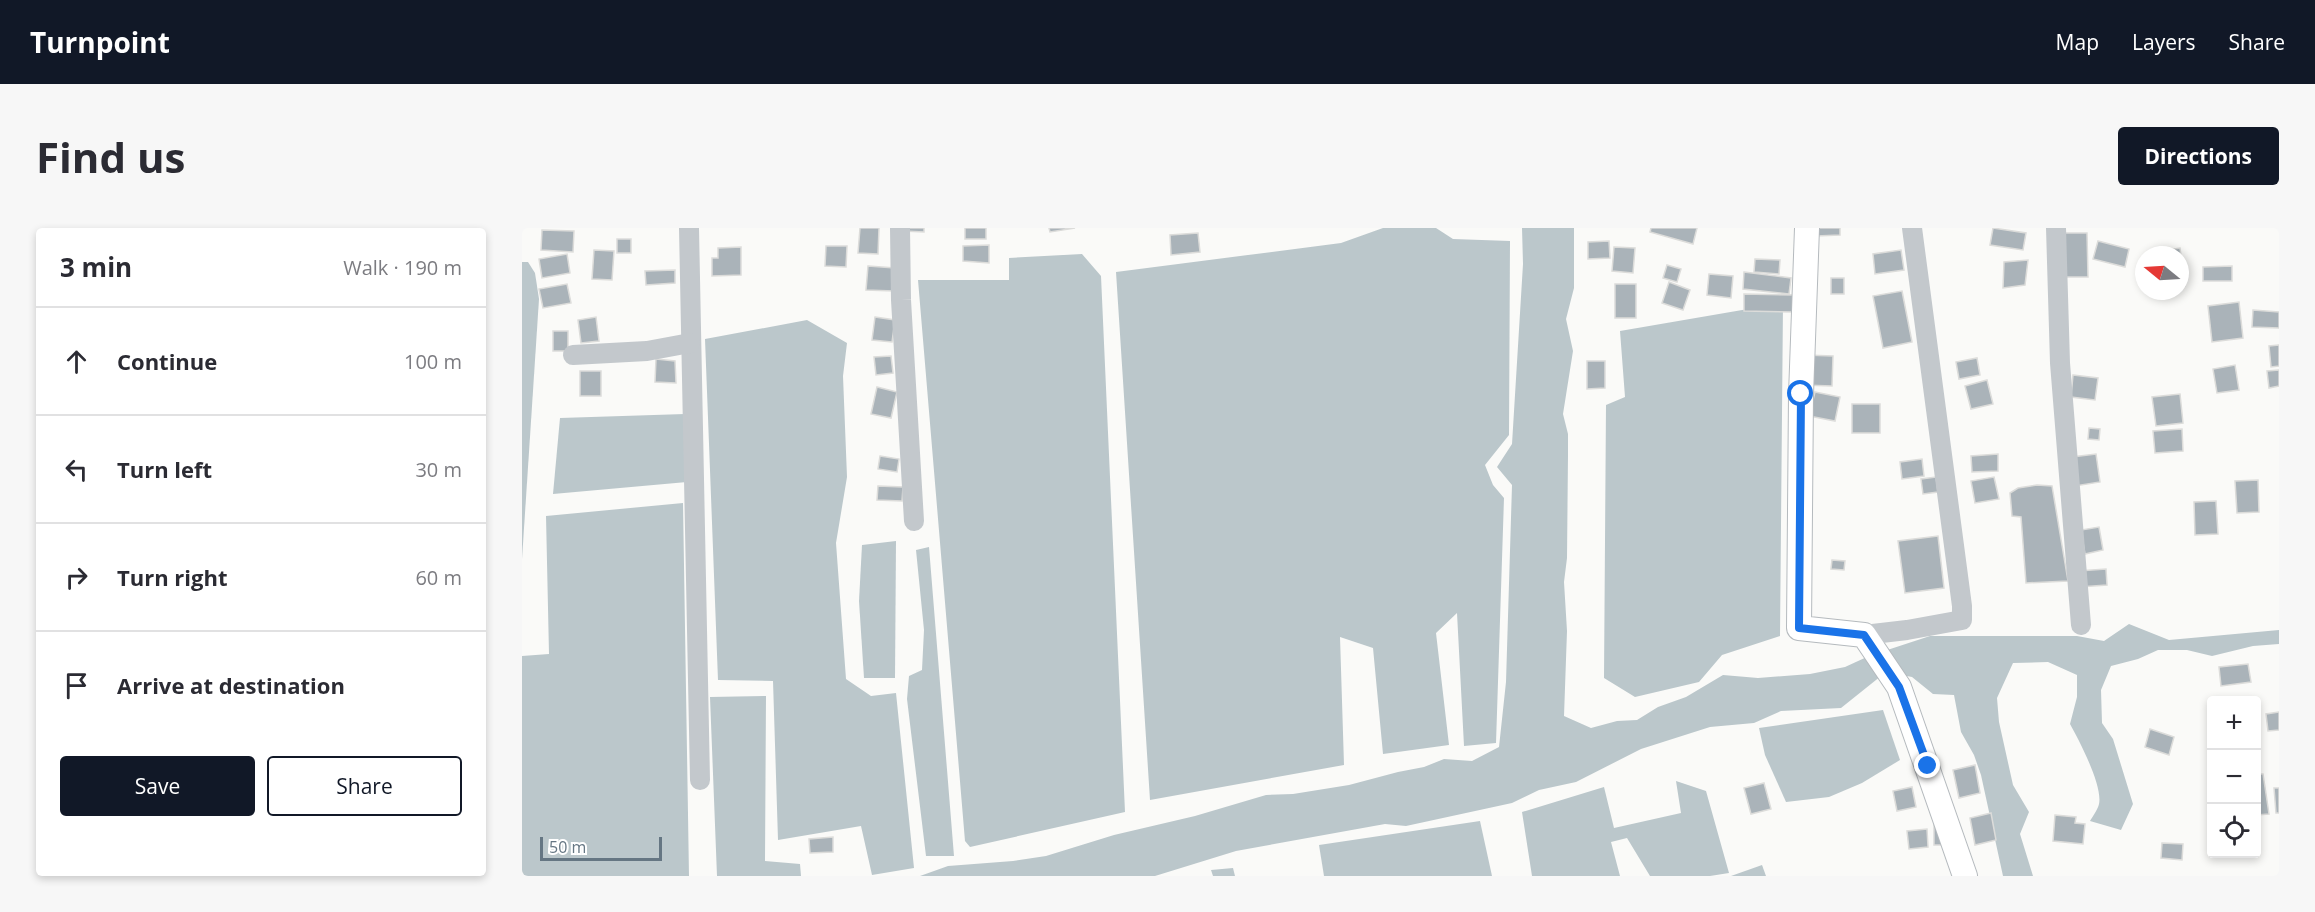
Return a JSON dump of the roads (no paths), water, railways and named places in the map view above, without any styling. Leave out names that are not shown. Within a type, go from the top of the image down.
[{"type":"main road","points":[[1807,228],[1801,394],[1799,628],[1864,635],[1899,687],[1965,876]]},
{"type":"street","points":[[689,228],[700,780]]},
{"type":"street","points":[[900,228],[914,521]]},
{"type":"street","points":[[1864,635],[1962,620],[1912,228]]},
{"type":"street","points":[[2055,228],[2060,363],[2080,625]]},
{"type":"street","points":[[573,355],[646,351],[690,343]]}]
